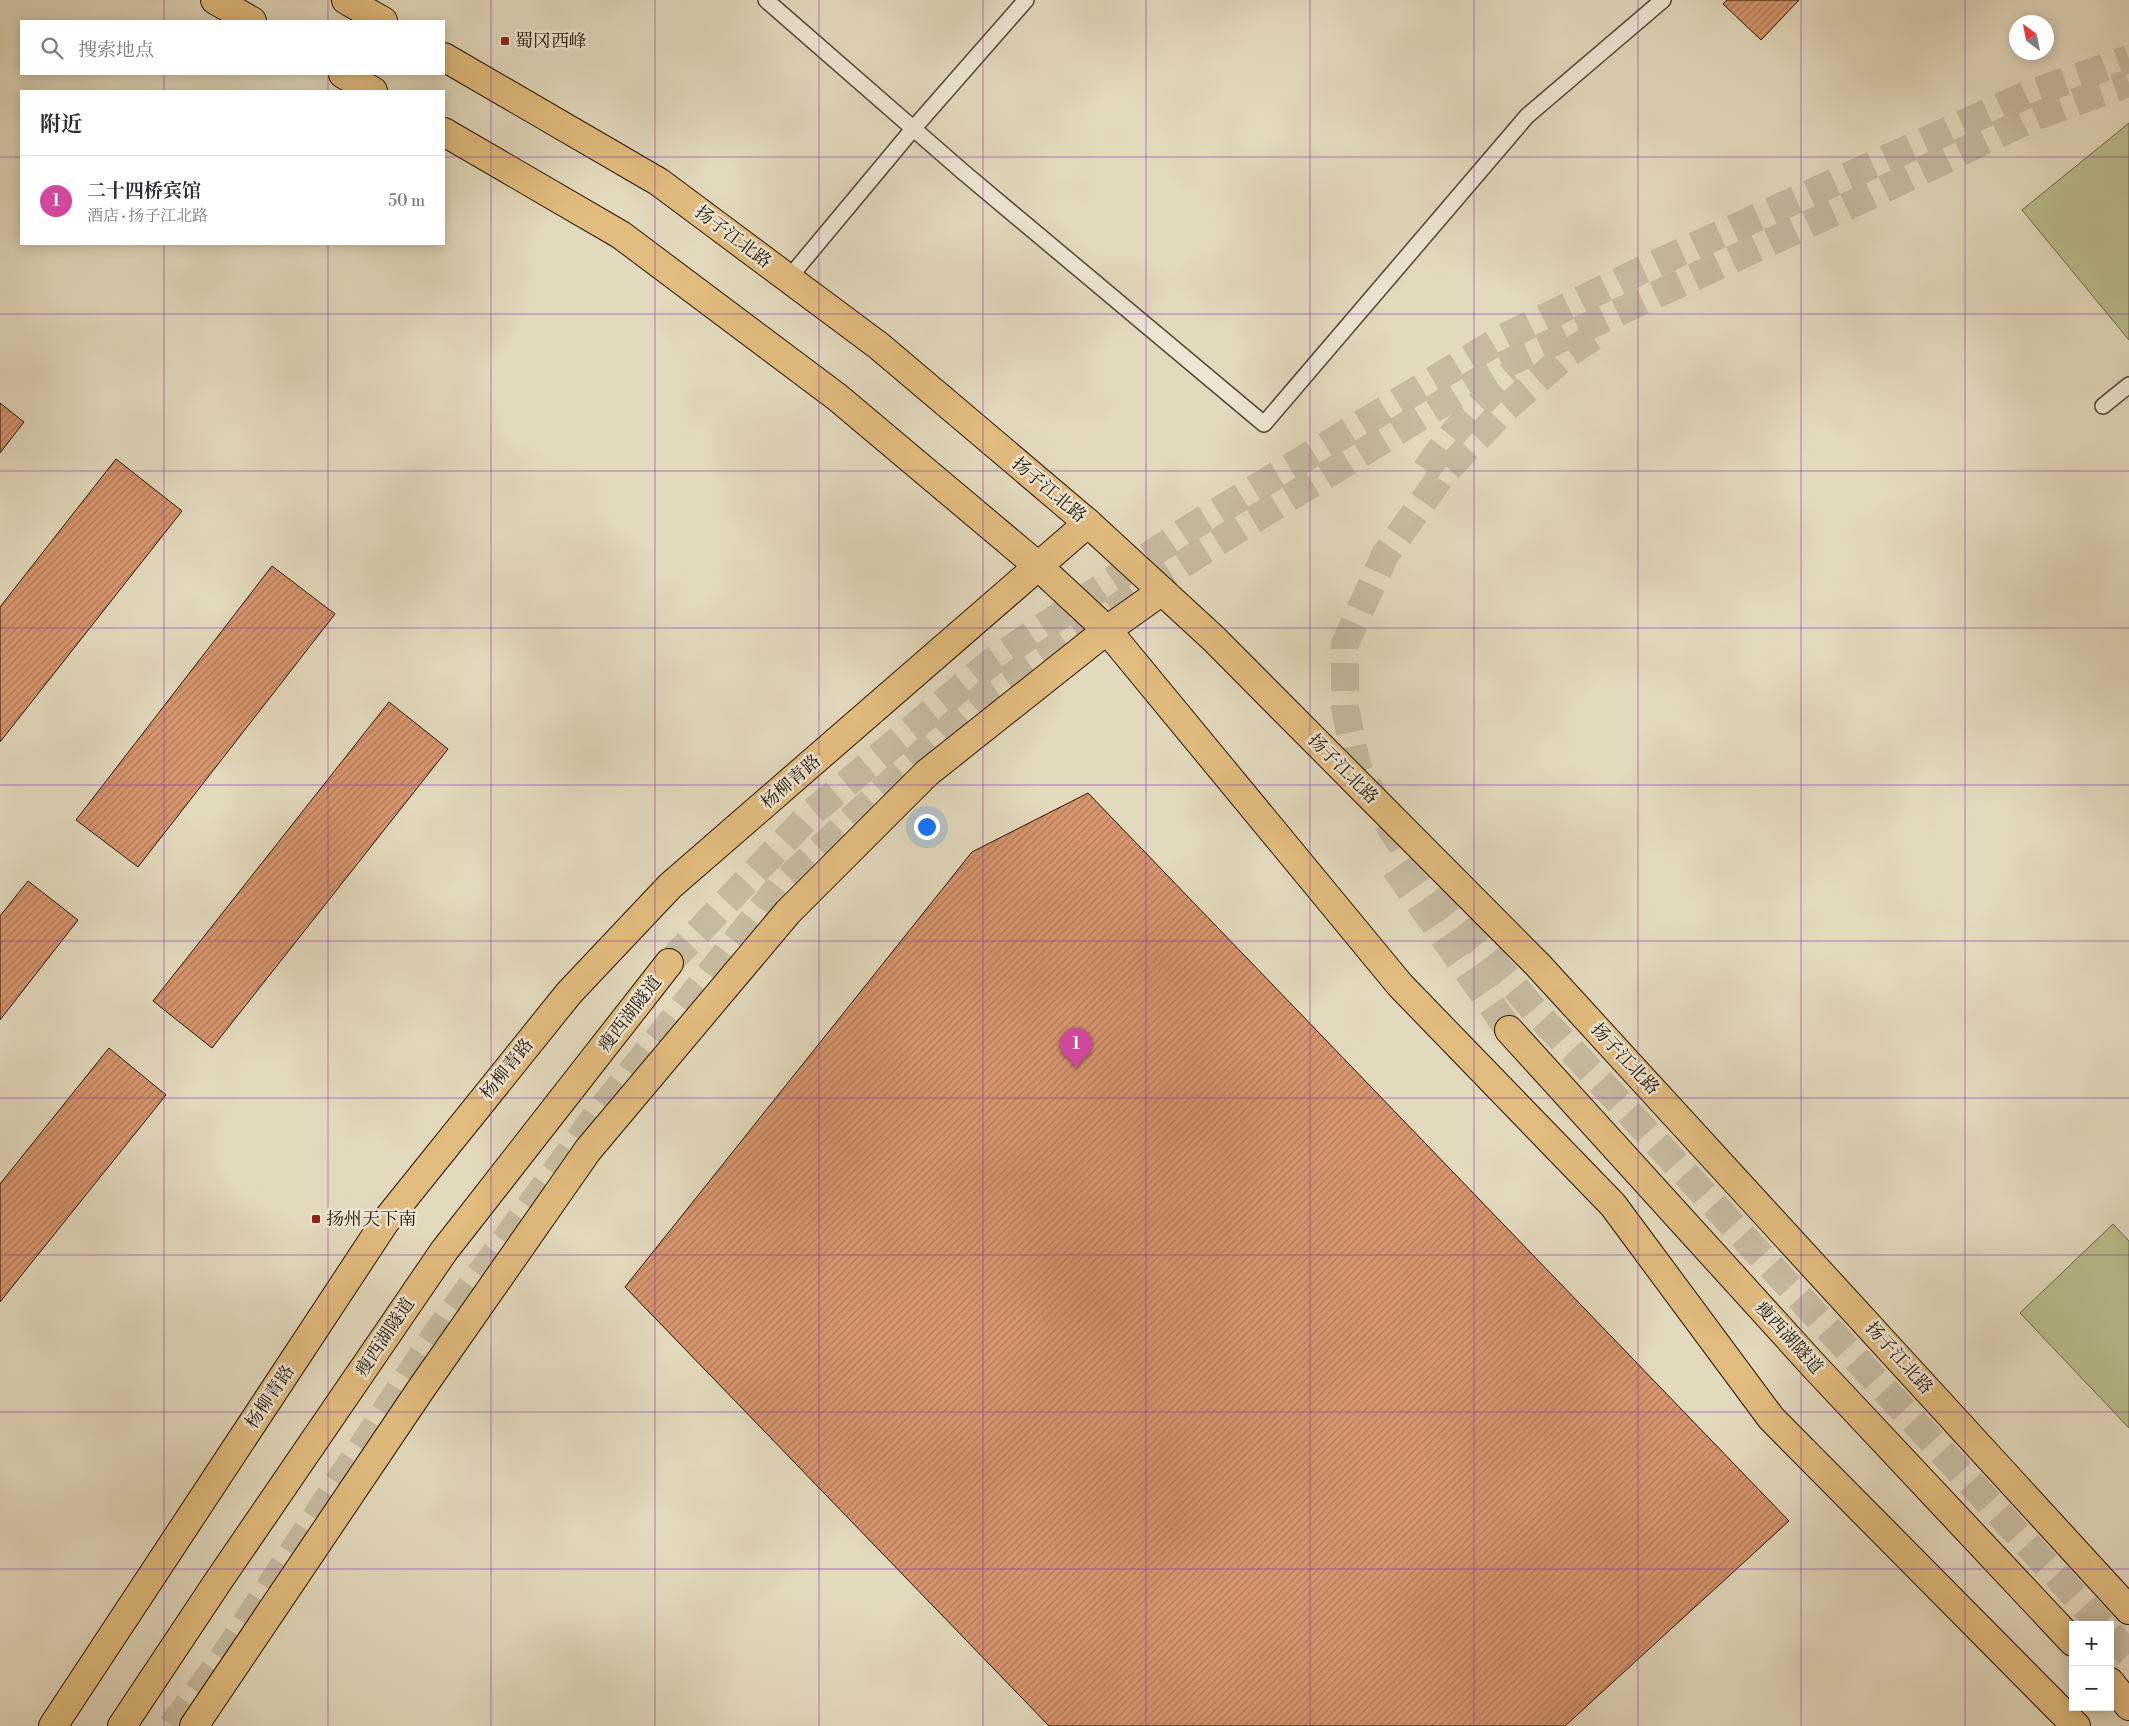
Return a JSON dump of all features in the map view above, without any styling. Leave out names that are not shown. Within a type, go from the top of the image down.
[{"type":"main road","points":[[215,0],[250,20]]},
{"type":"main road","points":[[346,0],[381,20]]},
{"type":"main road","name":"扬子江北路","points":[[445,58],[659,182],[879,346],[1088,523],[1213,638],[1537,964],[2129,1610]]},
{"type":"main road","points":[[345,75],[371,90]]},
{"type":"main road","points":[[445,133],[621,235],[837,397],[1038,566],[1106,630],[1400,985],[1613,1205],[1771,1418],[2076,1726]]},
{"type":"main road","name":"杨柳青路","points":[[54,1726],[385,1222],[568,993],[670,886],[1088,523]]},
{"type":"main road","points":[[194,1726],[421,1389],[588,1150],[788,912],[927,772],[1106,630],[1162,591]]},
{"type":"main road","name":"瘦西湖隧道","points":[[122,1726],[218,1580],[444,1251],[670,963]]},
{"type":"main road","name":"瘦西湖隧道","points":[[1509,1030],[1814,1366],[2069,1638]]},
{"type":"main road","points":[[2114,1687],[2129,1706]]},
{"type":"lane","points":[[766,0],[913,129],[1264,424],[1527,116],[1663,0]]},
{"type":"lane","points":[[788,279],[913,129],[1026,0]]},
{"type":"lane","points":[[2104,406],[2129,384]]},
{"type":"green space","points":[[2129,123],[2129,340],[2022,210]]},
{"type":"green space","points":[[2113,1224],[2129,1241],[2129,1428],[2020,1313]]},
{"type":"building","points":[[1727,0],[1799,0],[1761,40],[1723,4]]},
{"type":"building","points":[[0,403],[24,422],[0,453]]},
{"type":"building","points":[[116,459],[182,511],[0,742],[0,607]]},
{"type":"building","points":[[272,566],[335,614],[138,867],[76,820]]},
{"type":"building","points":[[389,702],[448,749],[212,1048],[153,1001]]},
{"type":"building","points":[[1088,793],[1789,1521],[1565,1726],[1049,1726],[625,1287],[972,852]]},
{"type":"building","points":[[28,881],[78,920],[0,1020],[0,916]]},
{"type":"building","points":[[109,1048],[166,1095],[0,1302],[0,1184]]},
{"type":"tunnel","points":[[669,963],[809,815],[994,660],[1190,528],[1501,339],[1642,270],[2026,95],[2129,59]]},
{"type":"tunnel","points":[[172,1726],[221,1661],[437,1333],[597,1115],[779,887],[988,692],[1203,551],[1506,364],[1863,199],[2036,116],[2129,83]]},
{"type":"tunnel","points":[[1593,337],[1570,352],[1506,408],[1442,475],[1385,555],[1345,644],[1345,708],[1357,766],[1390,827],[1427,883],[1536,1012],[2098,1621]]},
{"type":"tunnel","points":[[1426,470],[1466,419],[1512,373]]},
{"type":"tunnel","points":[[1395,868],[1509,1030]]},
{"type":"tunnel","points":[[2114,1638],[2129,1654]]},
{"type":"place","name":"蜀冈西峰","points":[[505,41]]},
{"type":"place","name":"二十四桥宾馆","points":[[1076,1069]]},
{"type":"place","name":"扬州天下南","points":[[316,1219]]}]
